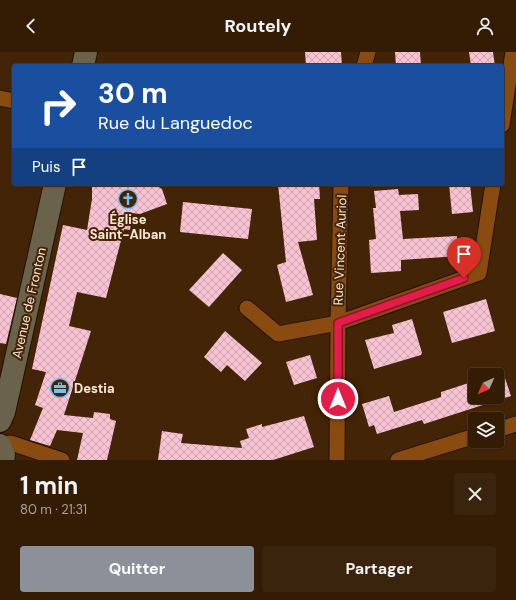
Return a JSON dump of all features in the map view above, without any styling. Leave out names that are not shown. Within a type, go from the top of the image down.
[{"type":"main road","points":[[83,64],[86,52]]},
{"type":"main road","name":"Avenue de Fronton","points":[[0,420],[4,412],[55,186]]},
{"type":"main road","points":[[0,445],[4,455],[3,460]]},
{"type":"street","points":[[365,64],[368,52]]},
{"type":"street","points":[[504,111],[513,52]]},
{"type":"street","points":[[0,98],[12,101]]},
{"type":"street","name":"Rue Vincent Auriol","points":[[337,460],[341,186]]},
{"type":"street","points":[[247,308],[278,334],[338,323],[479,273],[493,186]]},
{"type":"street","points":[[504,428],[516,424]]},
{"type":"street","points":[[398,460],[468,438]]},
{"type":"street","points":[[0,445],[11,443],[62,460]]},
{"type":"building","points":[[305,52],[341,52],[342,64],[306,64]]},
{"type":"building","points":[[395,52],[420,52],[421,64],[396,64]]},
{"type":"building","points":[[469,52],[493,52],[495,64],[471,64]]},
{"type":"building","points":[[92,186],[157,186],[162,189],[167,204],[140,214],[132,213],[130,230],[124,229],[106,298],[77,292],[69,326],[91,331],[64,415],[93,418],[94,412],[110,414],[110,419],[116,421],[107,460],[77,460],[83,433],[57,430],[50,446],[30,440],[43,408],[35,405],[46,372],[32,369],[63,225],[87,230],[92,199]]},
{"type":"building","points":[[278,186],[319,186],[320,199],[314,199],[317,240],[298,242],[313,295],[286,302],[277,265],[286,262]]},
{"type":"building","points":[[449,186],[470,186],[473,212],[452,214]]},
{"type":"building","points":[[398,189],[399,195],[418,194],[419,210],[400,211],[403,239],[457,236],[458,256],[401,260],[401,271],[371,273],[369,240],[376,239],[373,208],[376,208],[374,191]]},
{"type":"building","points":[[183,202],[252,209],[248,239],[180,232]]},
{"type":"building","points":[[223,253],[242,270],[209,307],[189,290]]},
{"type":"building","points":[[0,294],[17,298],[6,344],[0,343]]},
{"type":"building","points":[[486,299],[495,331],[452,343],[443,312]]},
{"type":"building","points":[[412,319],[422,353],[421,355],[374,369],[365,340],[394,333],[392,325]]},
{"type":"building","points":[[225,331],[262,363],[245,381],[227,365],[221,372],[204,357]]},
{"type":"building","points":[[310,355],[317,378],[294,385],[286,362]]},
{"type":"building","points":[[504,375],[511,396],[504,398]]},
{"type":"building","points":[[468,383],[468,404],[486,404],[424,424],[422,420],[377,434],[374,425],[369,427],[362,404],[389,396],[394,412],[441,397],[441,392]]},
{"type":"building","points":[[304,416],[314,447],[273,460],[158,460],[162,431],[183,434],[181,443],[242,448],[240,441],[249,438],[246,429],[262,424],[262,427]]},
{"type":"place","name":"Église Saint-Alban","points":[[128,199]]},
{"type":"place","name":"Destia","points":[[60,388]]},
{"type":"route","points":[[338,399],[338,323],[464,278]]}]
